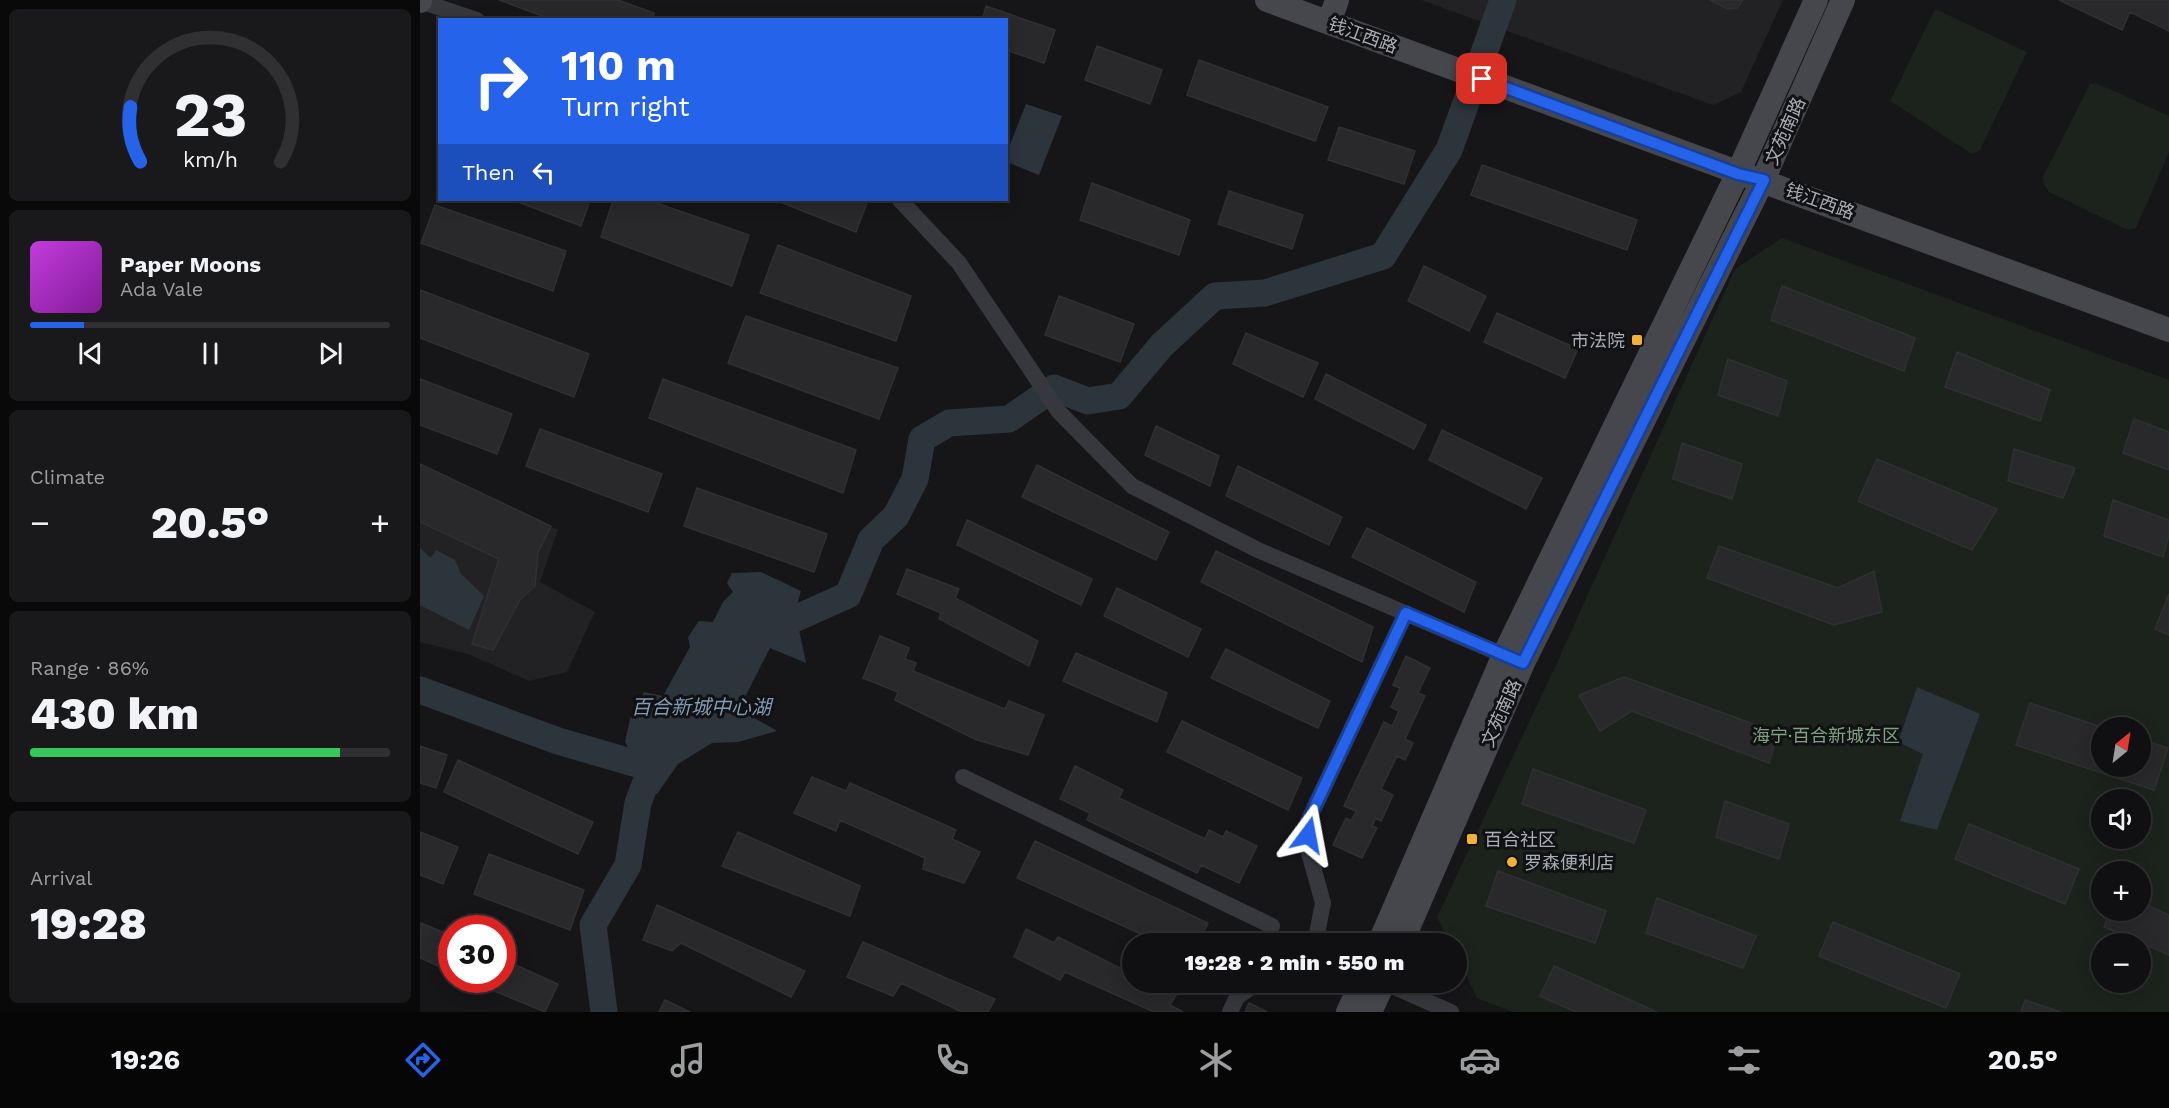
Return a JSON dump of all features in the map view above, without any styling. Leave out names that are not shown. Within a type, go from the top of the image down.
[{"type":"main road","name":"钱江西路","points":[[1268,0],[2169,330]]},
{"type":"main road","points":[[1329,23],[1336,0]]},
{"type":"main road","name":"文苑南路","points":[[1384,933],[1514,659],[1816,0]]},
{"type":"main road","name":"文苑南路","points":[[1405,933],[1514,659],[1764,180],[1843,0]]},
{"type":"main road","points":[[1348,1012],[1357,993]]},
{"type":"main road","points":[[1370,1012],[1379,993]]},
{"type":"street","points":[[420,0],[471,18]]},
{"type":"street","points":[[901,201],[959,263],[1059,412],[1132,486],[1258,550],[1514,659]]},
{"type":"street","points":[[1317,933],[1323,903],[1308,849],[1308,821],[1406,613]]},
{"type":"street","points":[[963,777],[1272,926]]},
{"type":"street","points":[[1230,1012],[1237,997],[1243,993]]},
{"type":"street","points":[[1407,993],[1451,1012]]},
{"type":"shaded area","points":[[1421,0],[1783,0],[1741,92],[1713,105]]},
{"type":"shaded area","points":[[420,464],[558,530],[540,582],[595,612],[567,672],[529,681],[468,654],[420,642]]},
{"type":"green space","points":[[1935,9],[2027,52],[1980,150],[1972,154],[1890,101]]},
{"type":"green space","points":[[2096,83],[2169,116],[2169,152],[2136,228],[2128,230],[2049,192],[2044,184],[2043,177],[2090,84]]},
{"type":"green space","name":"海宁·百合新城东区","points":[[1782,238],[2169,380],[2169,1012],[1513,1012],[1477,998],[1467,977],[1467,933],[1445,933],[1437,917],[1556,665],[1735,269]]},
{"type":"water","points":[[1026,104],[1062,116],[1039,175],[1008,162],[1008,149]]},
{"type":"water","points":[[420,548],[431,558],[436,550],[455,560],[461,574],[484,596],[469,630],[420,605]]},
{"type":"water","name":"百合新城中心湖","points":[[761,572],[801,591],[795,611],[806,663],[770,648],[739,709],[777,731],[738,742],[712,743],[678,764],[657,794],[637,780],[632,754],[625,742],[630,719],[644,692],[663,696],[690,647],[688,637],[699,621],[713,622],[723,602],[733,592],[727,583],[732,573]]},
{"type":"water","points":[[1917,687],[1980,714],[1937,830],[1900,821],[1923,754],[1898,742]]},
{"type":"building","points":[[499,0],[618,0],[654,13],[653,18],[548,18]]},
{"type":"building","points":[[1710,0],[1743,0],[1737,8],[1728,9]]},
{"type":"building","points":[[2059,0],[2169,0],[2169,31],[2130,12],[2122,30]]},
{"type":"building","points":[[986,6],[1055,30],[1044,63],[1008,51],[1008,18],[983,18]]},
{"type":"building","points":[[1097,46],[1162,70],[1150,104],[1085,80]]},
{"type":"building","points":[[1199,60],[1328,107],[1315,141],[1187,95]]},
{"type":"building","points":[[1339,127],[1415,151],[1404,184],[1328,160]]},
{"type":"building","points":[[1482,165],[1637,220],[1627,250],[1471,195]]},
{"type":"building","points":[[1092,183],[1190,220],[1179,255],[1080,220]]},
{"type":"building","points":[[1229,191],[1303,215],[1292,249],[1218,224]]},
{"type":"building","points":[[516,201],[590,201],[581,226]]},
{"type":"building","points":[[613,201],[651,201],[749,235],[732,286],[601,237]]},
{"type":"building","points":[[778,201],[868,201],[856,232]]},
{"type":"building","points":[[435,205],[566,251],[553,291],[421,243]]},
{"type":"building","points":[[778,245],[911,296],[896,341],[760,293]]},
{"type":"building","points":[[1424,266],[1486,296],[1469,331],[1408,301]]},
{"type":"building","points":[[1782,286],[1915,338],[1904,371],[1771,320]]},
{"type":"building","points":[[420,290],[589,354],[574,397],[420,338]]},
{"type":"building","points":[[1059,296],[1134,324],[1120,362],[1045,335]]},
{"type":"building","points":[[1497,313],[1578,349],[1565,378],[1484,342]]},
{"type":"building","points":[[746,316],[898,368],[879,419],[728,363]]},
{"type":"building","points":[[1246,333],[1318,363],[1303,397],[1233,364]]},
{"type":"building","points":[[1957,352],[2050,390],[2040,421],[1945,387]]},
{"type":"building","points":[[1728,359],[1787,381],[1778,416],[1718,395]]},
{"type":"building","points":[[1326,374],[1426,425],[1414,449],[1315,399]]},
{"type":"building","points":[[420,379],[512,414],[497,454],[420,425]]},
{"type":"building","points":[[663,379],[856,450],[843,493],[649,418]]},
{"type":"building","points":[[2134,419],[2169,432],[2169,470],[2123,453]]},
{"type":"building","points":[[1156,426],[1219,456],[1210,486],[1145,455]]},
{"type":"building","points":[[540,429],[662,474],[648,512],[526,466]]},
{"type":"building","points":[[1442,430],[1542,478],[1526,509],[1429,460]]},
{"type":"building","points":[[1682,443],[1742,464],[1732,499],[1673,479]]},
{"type":"building","points":[[2014,449],[2075,468],[2063,498],[2008,481]]},
{"type":"building","points":[[1877,459],[1997,509],[1972,550],[1858,501]]},
{"type":"building","points":[[420,464],[551,526],[538,552],[535,586],[520,600],[493,650],[472,644],[499,559],[420,522]]},
{"type":"building","points":[[1037,465],[1169,532],[1156,560],[1022,497]]},
{"type":"building","points":[[1238,466],[1342,517],[1329,545],[1226,496]]},
{"type":"building","points":[[697,488],[827,534],[814,572],[684,526]]},
{"type":"building","points":[[2113,500],[2169,520],[2169,535],[2163,557],[2104,536]]},
{"type":"building","points":[[967,520],[1092,579],[1081,605],[957,545]]},
{"type":"building","points":[[1367,528],[1476,582],[1464,612],[1352,557]]},
{"type":"building","points":[[1719,546],[1838,588],[1874,571],[1882,612],[1834,625],[1707,578]]},
{"type":"building","points":[[1216,551],[1373,627],[1362,662],[1201,582]]},
{"type":"building","points":[[907,569],[959,589],[955,598],[1038,641],[1029,666],[939,619],[941,613],[897,594]]},
{"type":"building","points":[[1117,588],[1201,629],[1188,657],[1104,616]]},
{"type":"building","points":[[2169,594],[2169,635],[2155,629]]},
{"type":"building","points":[[880,636],[909,648],[905,659],[916,663],[913,671],[1005,709],[1009,701],[1044,715],[1028,755],[977,740],[895,700],[898,692],[863,678]]},
{"type":"building","points":[[1226,649],[1330,701],[1318,728],[1211,678]]},
{"type":"building","points":[[1076,653],[1167,693],[1157,722],[1063,681]]},
{"type":"building","points":[[1406,656],[1430,668],[1418,693],[1425,696],[1405,739],[1413,743],[1405,760],[1397,756],[1381,789],[1393,795],[1381,821],[1376,818],[1372,826],[1377,828],[1362,858],[1333,845],[1346,818],[1351,821],[1356,811],[1344,806],[1384,722],[1392,726],[1399,711],[1391,707],[1400,688],[1393,685]]},
{"type":"building","points":[[1624,677],[1778,733],[1769,763],[1632,711],[1600,731],[1579,695]]},
{"type":"building","points":[[2030,703],[2091,724],[2091,769],[2016,745]]},
{"type":"building","points":[[1182,721],[1302,778],[1288,810],[1167,752]]},
{"type":"building","points":[[2151,743],[2168,748],[2154,790],[2114,777],[2151,777]]},
{"type":"building","points":[[420,746],[447,755],[436,788],[420,783]]},
{"type":"building","points":[[458,760],[593,822],[578,854],[444,792]]},
{"type":"building","points":[[1075,766],[1123,790],[1119,798],[1205,839],[1209,830],[1223,837],[1226,831],[1257,846],[1239,883],[1201,865],[1197,873],[1087,820],[1090,813],[1060,799]]},
{"type":"building","points":[[1533,769],[1646,810],[1634,843],[1522,804]]},
{"type":"building","points":[[812,777],[846,791],[850,783],[956,830],[952,839],[980,852],[964,883],[923,869],[925,858],[840,820],[836,831],[794,813]]},
{"type":"building","points":[[1725,801],[1789,824],[1779,859],[1716,837]]},
{"type":"building","points":[[1969,824],[2079,869],[2065,904],[1955,859]]},
{"type":"building","points":[[420,832],[458,847],[443,884],[420,875]]},
{"type":"building","points":[[738,832],[860,886],[850,916],[722,866]]},
{"type":"building","points":[[1035,841],[1208,923],[1203,933],[1139,933],[1017,878]]},
{"type":"building","points":[[489,854],[584,890],[570,930],[474,894]]},
{"type":"building","points":[[1498,871],[1606,911],[1595,943],[1486,906]]},
{"type":"building","points":[[1657,898],[1756,936],[1743,968],[1646,933]]},
{"type":"building","points":[[657,905],[805,971],[791,997],[681,943],[672,951],[643,940]]},
{"type":"building","points":[[2151,907],[2169,915],[2169,955],[2151,947],[2151,933],[2118,933],[2104,927],[2106,921],[2151,921]]},
{"type":"building","points":[[1833,922],[1960,974],[1946,1008],[1819,956]]},
{"type":"building","points":[[421,923],[438,930],[438,966],[420,958]]},
{"type":"building","points":[[1026,929],[1054,943],[1058,937],[1122,969],[1122,993],[1172,993],[1176,995],[1170,1005],[1183,1012],[1154,1012],[1065,972],[1060,980],[1014,957]]},
{"type":"building","points":[[863,942],[995,999],[988,1012],[962,1012],[901,983],[893,996],[847,977]]},
{"type":"building","points":[[516,965],[558,984],[545,1012],[499,993],[516,993]]},
{"type":"building","points":[[1554,966],[1657,1012],[1576,1012],[1540,996]]},
{"type":"building","points":[[665,1000],[690,1012],[659,1012]]},
{"type":"building","points":[[2025,1000],[2061,1012],[2021,1012]]},
{"type":"building","points":[[1249,1003],[1267,1012],[1245,1012]]},
{"type":"waterway","points":[[761,622],[792,620],[848,595],[871,540],[896,516],[915,479],[922,439],[949,423],[1009,419],[1054,388],[1088,401],[1119,396],[1162,345],[1215,296],[1265,293],[1383,256],[1449,150],[1503,0]]},
{"type":"waterway","points":[[420,690],[558,741],[651,768]]},
{"type":"waterway","points":[[604,1012],[593,925],[628,865],[638,803],[657,753]]},
{"type":"place","name":"市法院","points":[[1637,340]]},
{"type":"place","name":"百合社区","points":[[1472,839]]},
{"type":"place","name":"罗森便利店","points":[[1512,862]]},
{"type":"route","points":[[1308,835],[1308,821],[1406,613],[1523,663],[1764,180],[1738,174],[1482,79]]}]
